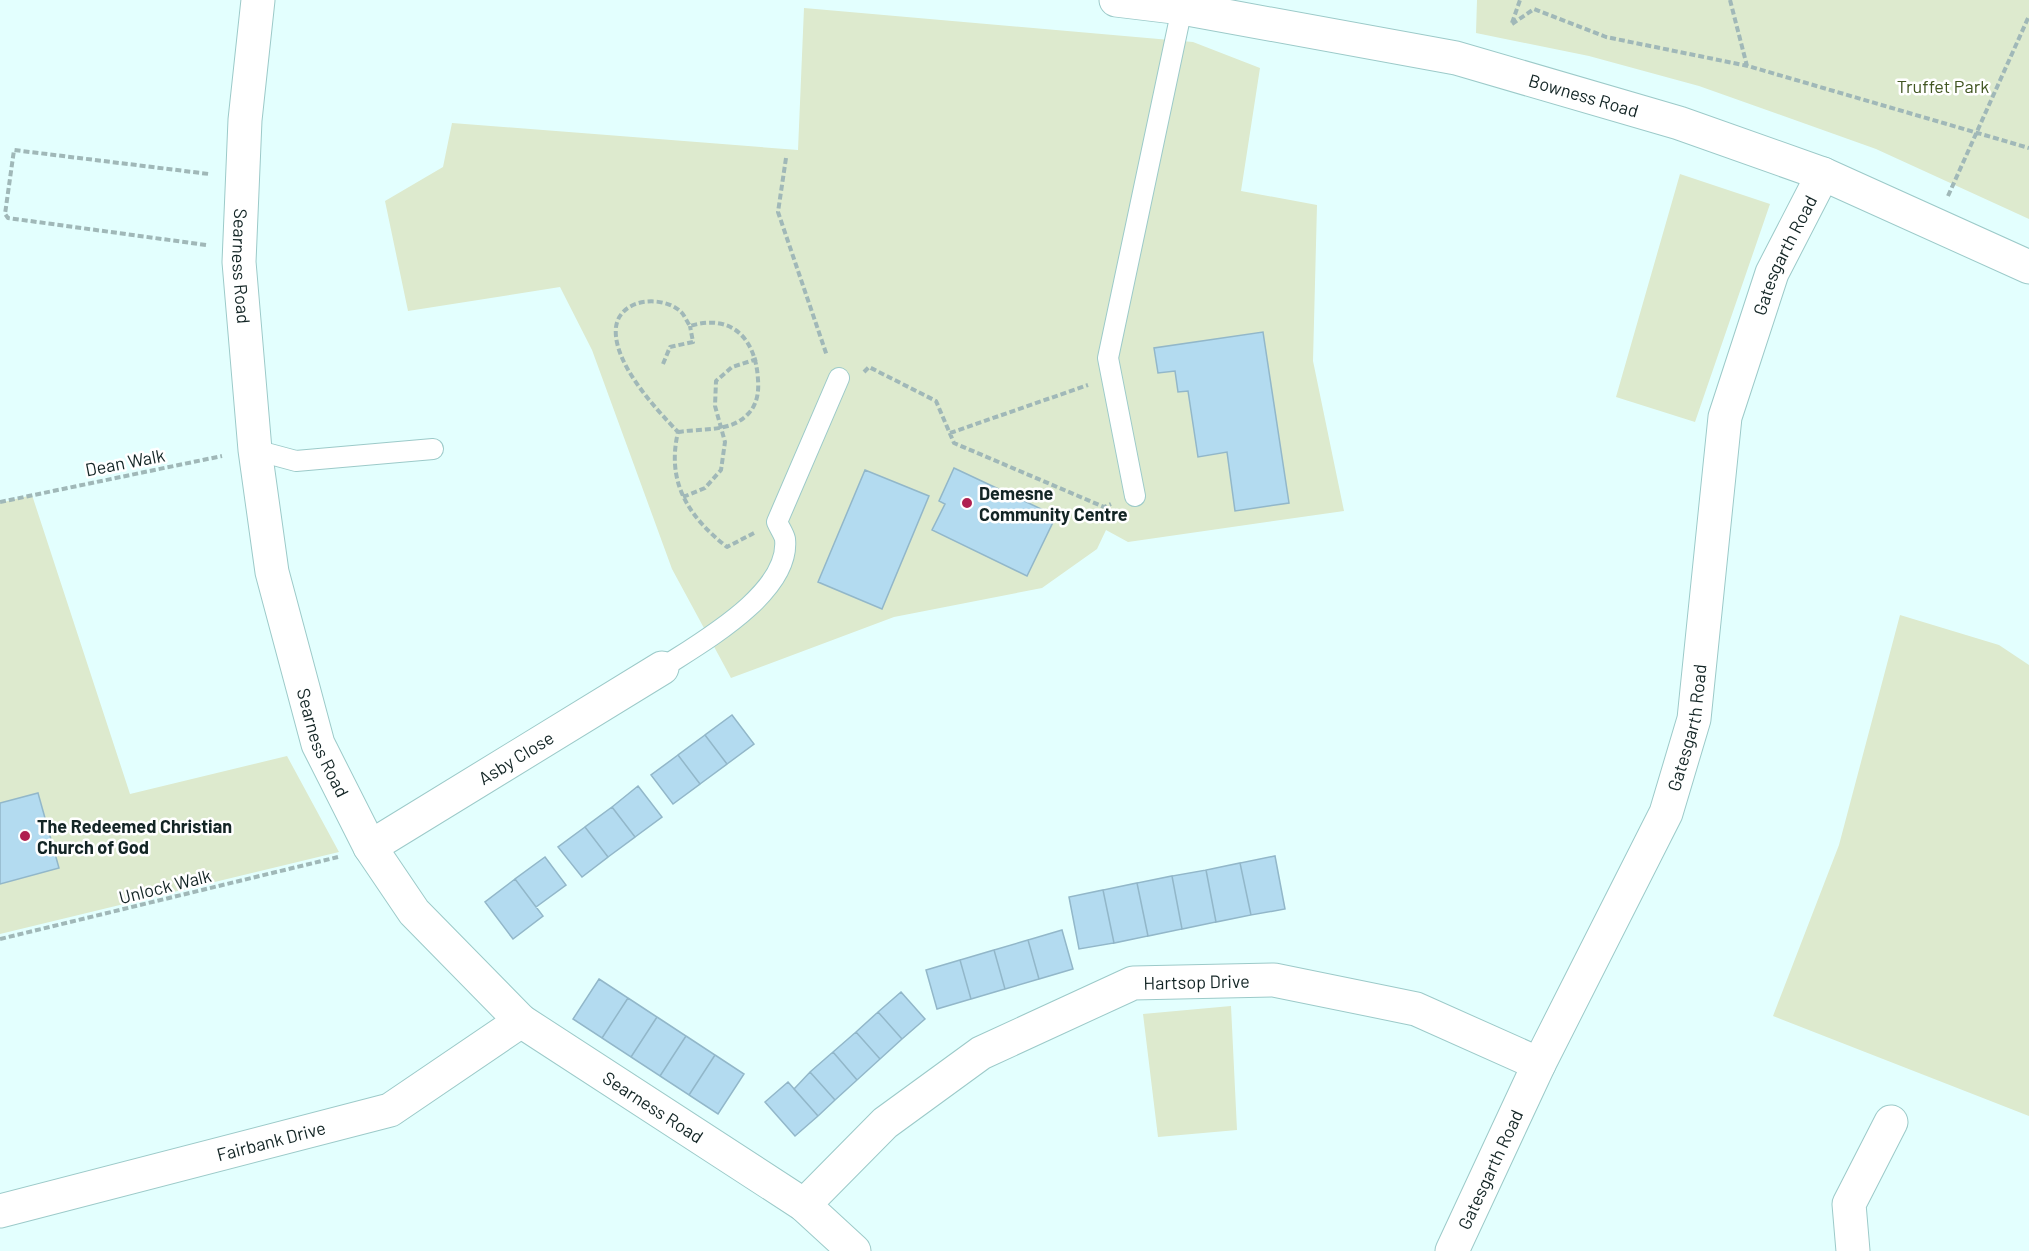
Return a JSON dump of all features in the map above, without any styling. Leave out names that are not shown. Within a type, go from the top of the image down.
[{"type":"street","name":"Searness Road","points":[[258,0],[245,120],[239,252],[255,450],[272,572],[318,744],[370,847],[414,912],[521,1021],[804,1205],[854,1251]]},
{"type":"street","name":"Bowness Road","points":[[1116,0],[1182,8],[1456,58],[1678,123],[1823,174],[2029,267]]},
{"type":"street","name":"Gatesgarth Road","points":[[1452,1251],[1539,1064],[1666,813],[1694,719],[1725,417],[1772,273],[1823,174]]},
{"type":"street","name":"Asby Close","points":[[370,847],[662,668]]},
{"type":"street","name":"Hartsop Drive","points":[[804,1205],[885,1123],[981,1053],[1133,983],[1274,980],[1416,1009],[1539,1064]]},
{"type":"street","name":"Fairbank Drive","points":[[0,1211],[390,1110],[521,1021]]},
{"type":"street","points":[[1853,1251],[1849,1204],[1890,1122]]},
{"type":"lane","points":[[1135,496],[1108,358],[1182,8]]},
{"type":"lane","points":[[662,668],[737,618],[771,581],[781,566],[785,538],[777,522],[839,378]]},
{"type":"lane","points":[[255,450],[296,461],[433,449]]},
{"type":"path","points":[[1520,0],[1512,24],[1534,9],[1606,37],[1748,66],[2029,148]]},
{"type":"path","points":[[1730,0],[1748,66]]},
{"type":"path","points":[[1935,225],[2029,16]]},
{"type":"path","points":[[239,252],[8,218],[5,214],[14,150],[242,179]]},
{"type":"path","points":[[786,158],[778,212],[827,357],[827,375],[853,383],[869,367],[936,401],[954,443],[1104,507],[1135,496]]},
{"type":"path","points":[[663,364],[670,347],[693,342],[690,326],[681,311],[660,300],[645,300],[625,311],[616,326],[621,352],[633,378],[655,408],[678,432]]},
{"type":"path","points":[[678,432],[721,428],[748,414],[759,394],[757,359],[748,338],[721,324],[704,322],[690,326]]},
{"type":"path","points":[[683,497],[705,488],[720,470],[725,442],[715,406],[716,381],[732,367],[757,359]]},
{"type":"path","points":[[950,433],[1112,378]]},
{"type":"path","points":[[678,432],[675,445],[677,472],[683,497],[685,505],[702,528],[727,547],[777,522]]},
{"type":"path","name":"Dean Walk","points":[[0,502],[255,450]]},
{"type":"path","name":"Unlock Walk","points":[[0,939],[341,857],[370,847]]},
{"type":"green space","name":"Truffet Park","points":[[1477,0],[2029,0],[2029,219],[1876,149],[1699,86],[1589,56],[1476,33]]},
{"type":"green space","points":[[804,8],[1193,42],[1260,68],[1241,191],[1317,205],[1313,361],[1344,511],[1128,542],[1106,530],[1097,549],[1042,588],[894,617],[731,678],[672,569],[592,350],[560,287],[408,311],[385,201],[443,167],[452,123],[798,150]]},
{"type":"green space","points":[[1680,174],[1770,204],[1695,422],[1616,397]]},
{"type":"green space","points":[[32,495],[130,794],[287,756],[339,852],[0,934],[0,503]]},
{"type":"green space","points":[[1900,615],[1999,645],[2029,665],[2029,1116],[1773,1016],[1839,845]]},
{"type":"green space","points":[[1231,1006],[1237,1130],[1158,1137],[1143,1014]]},
{"type":"building","points":[[1263,332],[1289,503],[1235,511],[1227,452],[1198,457],[1188,391],[1178,392],[1175,371],[1158,373],[1154,348]]},
{"type":"building","points":[[954,468],[1056,516],[1027,576],[932,530],[945,504],[939,501]]},
{"type":"building","points":[[865,470],[929,496],[882,609],[818,582]]},
{"type":"building","points":[[732,715],[754,744],[727,764],[705,735]]},
{"type":"building","points":[[705,735],[727,764],[700,784],[678,755]]},
{"type":"building","points":[[678,755],[700,784],[673,804],[651,775]]},
{"type":"building","points":[[638,786],[662,817],[635,837],[612,807]]},
{"type":"building","name":"The Redeemed Christian Church of God","points":[[38,793],[59,868],[0,884],[0,803]]},
{"type":"building","points":[[612,807],[635,837],[608,857],[585,827]]},
{"type":"building","points":[[585,827],[608,857],[582,877],[558,847]]},
{"type":"building","points":[[1275,856],[1285,909],[1251,915],[1240,863]]},
{"type":"building","points":[[545,857],[566,885],[536,907],[515,879]]},
{"type":"building","points":[[1240,863],[1251,915],[1216,922],[1206,870]]},
{"type":"building","points":[[1206,870],[1216,922],[1182,929],[1172,876]]},
{"type":"building","points":[[1172,876],[1182,929],[1148,936],[1137,883]]},
{"type":"building","points":[[515,879],[543,916],[513,939],[485,902]]},
{"type":"building","points":[[1137,883],[1148,936],[1114,943],[1103,890]]},
{"type":"building","points":[[1103,890],[1114,943],[1079,949],[1069,897]]},
{"type":"building","points":[[1062,930],[1073,969],[1039,979],[1028,940]]},
{"type":"building","points":[[1028,940],[1039,979],[1005,989],[994,950]]},
{"type":"building","points":[[994,950],[1005,989],[971,999],[960,960]]},
{"type":"building","points":[[960,960],[971,999],[937,1009],[926,970]]},
{"type":"building","points":[[599,979],[628,998],[602,1038],[573,1019]]},
{"type":"building","points":[[901,992],[925,1019],[902,1039],[878,1012]]},
{"type":"building","points":[[628,998],[657,1017],[631,1057],[602,1038]]},
{"type":"building","points":[[878,1012],[902,1039],[880,1059],[856,1032]]},
{"type":"building","points":[[657,1017],[686,1036],[660,1076],[631,1057]]},
{"type":"building","points":[[856,1032],[880,1059],[857,1080],[833,1052]]},
{"type":"building","points":[[686,1036],[715,1055],[689,1095],[660,1076]]},
{"type":"building","points":[[833,1052],[857,1080],[835,1100],[810,1072]]},
{"type":"building","points":[[715,1055],[744,1074],[718,1114],[689,1095]]},
{"type":"building","points":[[810,1072],[835,1100],[818,1116],[794,1089]]},
{"type":"building","points":[[788,1082],[818,1116],[795,1136],[765,1102]]},
{"type":"place","name":"Demesne Community Centre","points":[[967,503]]},
{"type":"place","name":"The Redeemed Christian Church of God","points":[[25,836]]}]
